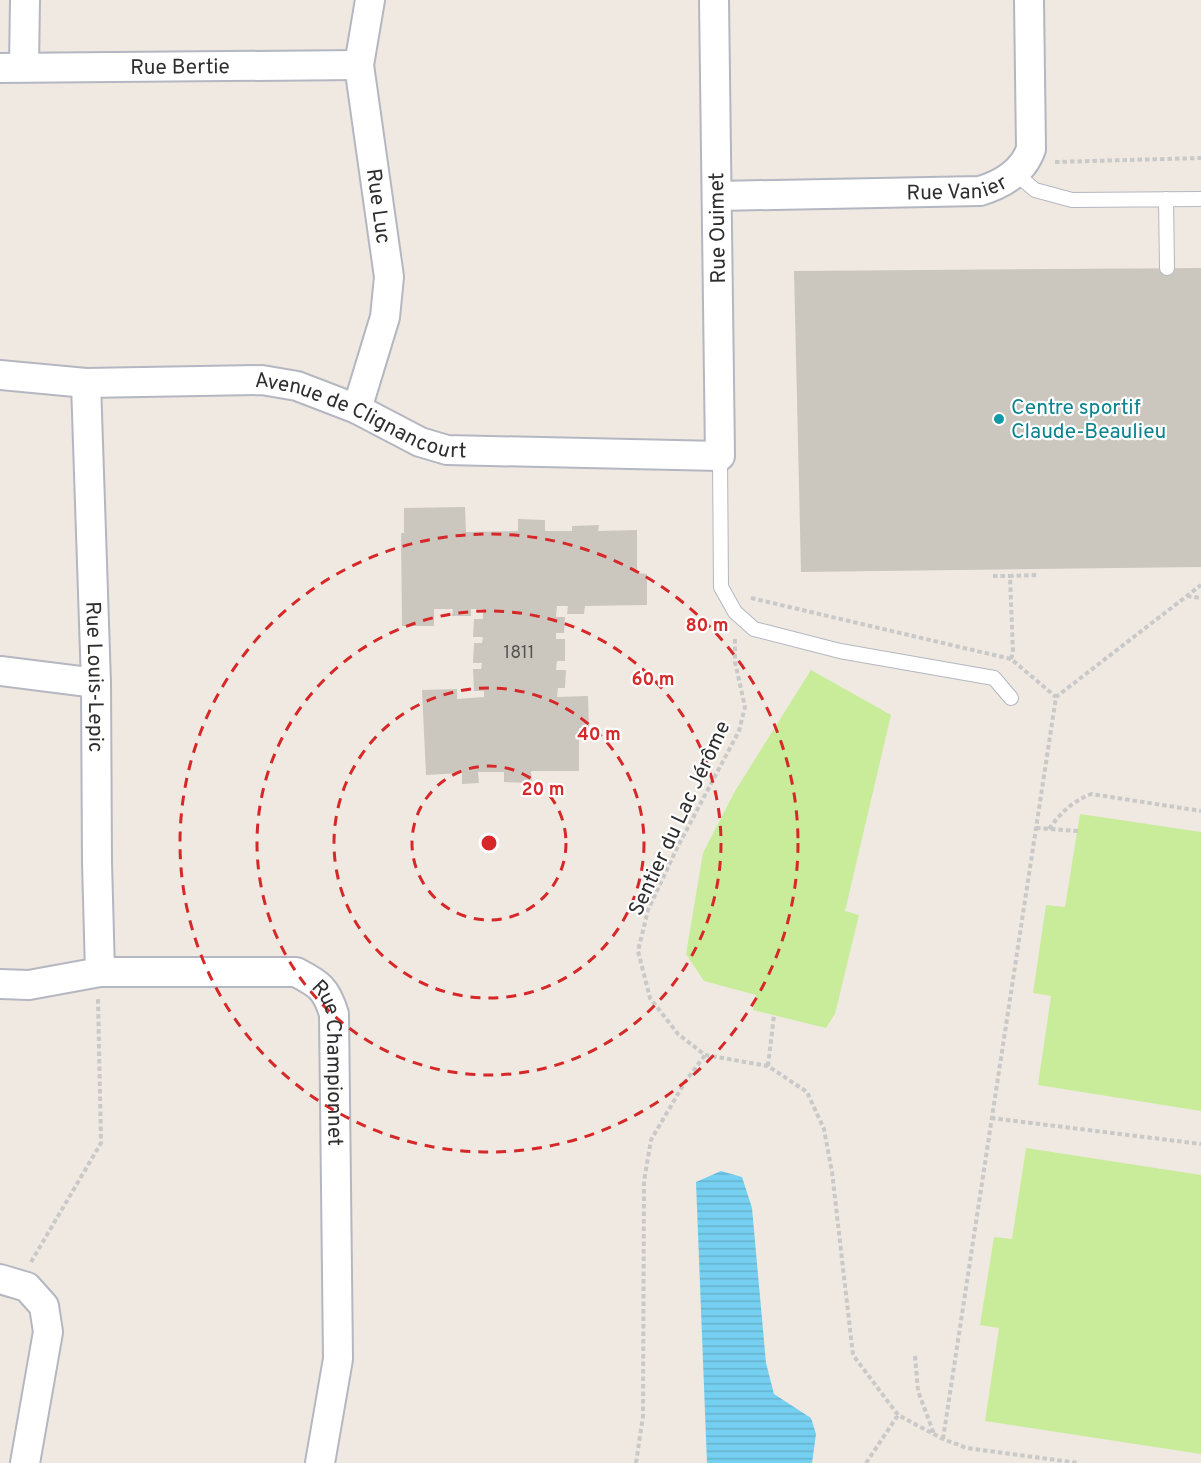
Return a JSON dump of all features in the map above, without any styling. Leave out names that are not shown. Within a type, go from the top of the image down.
[{"type":"street","points":[[12,68],[25,0]]},
{"type":"street","name":"Rue Luc","points":[[357,409],[385,317],[389,277],[359,65],[370,0]]},
{"type":"street","name":"Rue Ouimet","points":[[714,0],[720,456]]},
{"type":"street","name":"Rue Vanier","points":[[717,195],[980,191],[1000,184],[1021,166],[1031,149],[1029,0]]},
{"type":"street","name":"Rue Bertie","points":[[12,68],[359,65]]},
{"type":"street","name":"Avenue de Clignancourt","points":[[0,375],[86,383],[262,380],[297,386],[357,409],[420,442],[447,450],[720,456]]},
{"type":"street","name":"Rue Louis-Lepic","points":[[86,383],[96,682],[99,984]]},
{"type":"street","points":[[0,671],[96,682]]},
{"type":"street","name":"Rue Championnet","points":[[0,984],[99,984],[296,972],[313,981],[328,996],[334,1014],[338,1359],[320,1463]]},
{"type":"street","points":[[0,1278],[27,1287],[44,1306],[48,1332],[25,1463]]},
{"type":"lane","points":[[1021,166],[1035,190],[1072,200],[1201,199]]},
{"type":"lane","points":[[1166,199],[1167,268]]},
{"type":"lane","points":[[720,456],[721,587],[735,612],[754,629],[840,651],[994,678],[1011,698]]},
{"type":"path","points":[[1021,166],[1201,158]]},
{"type":"path","points":[[993,576],[1038,575]]},
{"type":"path","points":[[1010,576],[1013,652],[1011,659]]},
{"type":"path","points":[[943,1439],[1056,697],[1201,585]]},
{"type":"path","points":[[1187,596],[1201,598]]},
{"type":"path","points":[[750,598],[1011,659],[1056,697]]},
{"type":"path","name":"Sentier du Lac Jérôme","points":[[735,612],[735,662],[745,707],[739,731],[677,848],[648,910],[638,951],[650,998],[678,1034],[705,1055],[768,1066],[807,1092],[824,1129],[832,1172],[853,1354],[898,1415],[943,1439],[967,1448],[1078,1463]]},
{"type":"path","points":[[1049,829],[1062,810],[1091,794],[1201,811]]},
{"type":"path","points":[[1036,828],[1078,831]]},
{"type":"path","points":[[29,1266],[101,1143],[99,984]]},
{"type":"path","points":[[768,1066],[774,1015]]},
{"type":"path","points":[[636,1463],[643,1416],[644,1181],[651,1140],[685,1082],[705,1055]]},
{"type":"path","points":[[992,1118],[1201,1144]]},
{"type":"path","points":[[915,1356],[918,1391],[934,1434]]},
{"type":"path","points":[[866,1463],[898,1415]]},
{"type":"green space","points":[[811,670],[891,715],[845,911],[859,915],[835,1014],[826,1028],[753,1010],[756,995],[704,981],[686,954],[703,853],[735,791]]},
{"type":"green space","points":[[1080,814],[1201,832],[1201,1111],[1038,1085],[1051,996],[1033,993],[1046,905],[1065,907]]},
{"type":"green space","points":[[1026,1148],[1201,1175],[1201,1454],[985,1421],[999,1328],[980,1325],[994,1237],[1012,1239]]},
{"type":"water","points":[[721,1171],[742,1177],[752,1208],[766,1363],[774,1394],[811,1418],[816,1434],[812,1463],[707,1463],[696,1182]]},
{"type":"building","name":"Centre sportif Claude-Beaulieu","points":[[1201,268],[1201,567],[801,572],[794,271]]},
{"type":"building","points":[[465,507],[466,532],[518,531],[518,519],[545,520],[545,531],[572,531],[572,526],[599,525],[598,531],[637,530],[637,573],[647,574],[647,605],[585,606],[584,614],[567,614],[568,606],[557,606],[556,617],[565,617],[564,633],[556,633],[556,639],[565,639],[565,661],[557,661],[556,670],[566,670],[565,688],[558,688],[557,697],[588,696],[589,728],[579,728],[579,771],[531,771],[532,783],[504,782],[504,772],[478,772],[479,783],[462,784],[462,773],[426,775],[422,690],[457,689],[457,699],[484,697],[484,691],[474,691],[473,669],[481,669],[482,663],[473,663],[474,643],[482,643],[483,637],[473,637],[474,619],[483,619],[483,609],[471,609],[471,616],[452,616],[453,609],[434,609],[434,626],[402,626],[401,533],[404,533],[404,508]]},
{"type":"place","name":"Centre sportif Claude-Beaulieu","points":[[999,419]]}]
